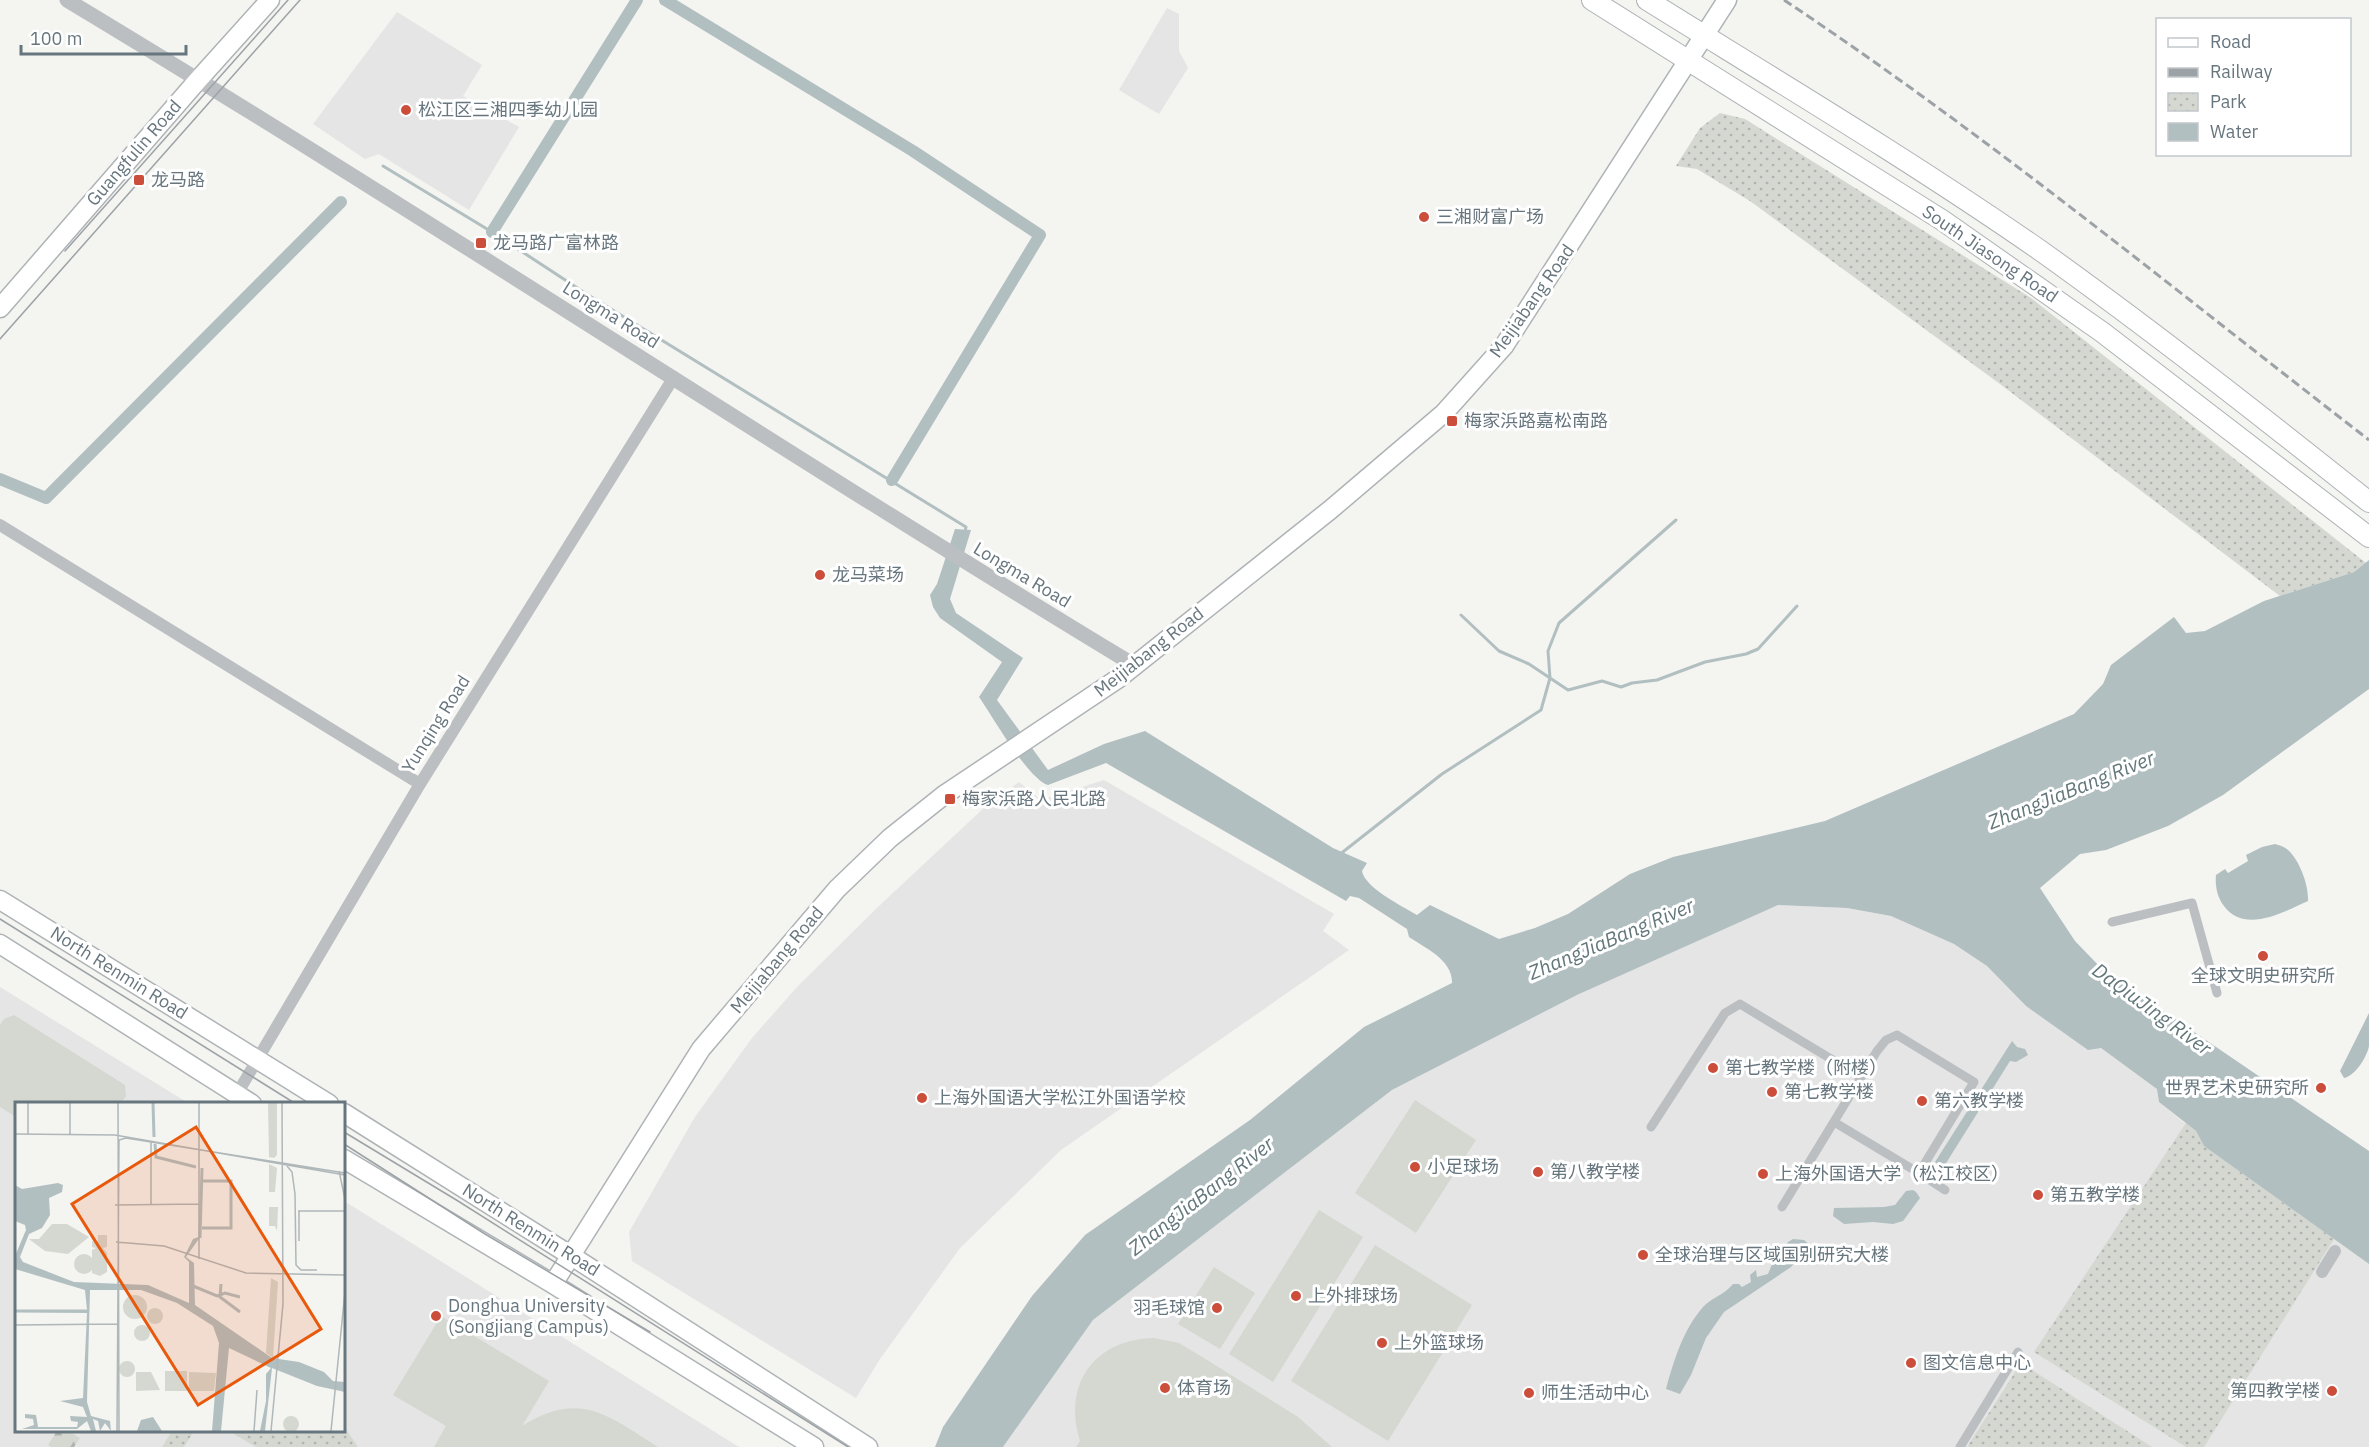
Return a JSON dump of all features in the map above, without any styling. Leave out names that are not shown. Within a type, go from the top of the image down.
[{"type":"main road","name":"Guangfulin Road","points":[[0,308],[194,77],[254,0]]},
{"type":"main road","name":"Guangfulin Road","points":[[0,290],[194,77],[270,0]]},
{"type":"main road","name":"South Jiasong Road","points":[[1592,0],[1942,220],[2013,269],[2181,391],[2369,537]]},
{"type":"main road","name":"South Jiasong Road","points":[[1647,0],[1885,148],[2040,251],[2199,368],[2369,501]]},
{"type":"main road","name":"Meijiabang Road","points":[[553,1284],[701,1049],[837,889],[899,831],[944,795],[1119,678],[1330,510],[1444,413],[1504,346],[1690,61],[1727,0]]},
{"type":"main road","name":"North Renmin Road","points":[[0,900],[326,1102]]},
{"type":"main road","points":[[0,944],[245,1099]]},
{"type":"main road","name":"North Renmin Road","points":[[345,1114],[868,1447]]},
{"type":"main road","name":"North Renmin Road","points":[[345,1160],[553,1284],[813,1447]]},
{"type":"street","name":"Longma Road","points":[[67,0],[674,377],[941,548],[1134,665]]},
{"type":"street","name":"Yunqing Road","points":[[245,1099],[258,1059],[420,784],[674,377]]},
{"type":"street","points":[[0,525],[420,784]]},
{"type":"street","points":[[2112,922],[2192,903],[2217,993]]},
{"type":"street","points":[[1652,1127],[1725,1013],[1740,1004],[1861,1077]]},
{"type":"street","points":[[1782,1207],[1861,1077],[1886,1040],[1897,1035],[1974,1082],[1919,1173]]},
{"type":"street","points":[[1834,1122],[1946,1190]]},
{"type":"street","points":[[2322,1272],[2335,1251]]},
{"type":"street","points":[[1960,1447],[2018,1352]]},
{"type":"shaded area","points":[[1167,8],[1179,14],[1179,51],[1188,68],[1159,114],[1119,90]]},
{"type":"shaded area","name":"松江区三湘四季幼儿园","points":[[397,12],[482,65],[463,96],[519,127],[469,210],[379,154],[365,159],[313,124]]},
{"type":"shaded area","name":"上海外国语大学松江外国语学校","points":[[1104,780],[1334,914],[1323,931],[1349,950],[1061,1150],[960,1248],[880,1359],[856,1398],[632,1261],[629,1232],[695,1117],[752,1038],[797,987],[986,806],[1019,782],[1041,800]]},
{"type":"shaded area","name":"上海外国语大学（松江校区）","points":[[1777,905],[1847,908],[1891,916],[1954,944],[1987,966],[2026,1006],[2101,1048],[2158,1089],[2159,1102],[2280,1201],[2369,1264],[2369,1447],[1003,1447],[1093,1320],[1392,1090],[1577,995]]},
{"type":"shaded area","name":"Donghua University (Songjiang Campus)","points":[[0,987],[186,1102],[15,1102],[15,1432],[345,1432],[345,1202],[739,1447],[0,1447]]},
{"type":"green space","points":[[1720,113],[1745,119],[2031,298],[2366,563],[2354,572],[2280,596],[2000,384],[1750,201],[1697,169],[1676,166],[1700,128]]},
{"type":"green space","points":[[14,1015],[125,1085],[126,1096],[122,1102],[15,1102],[15,1116],[0,1107],[0,1025],[4,1019]]},
{"type":"green space","name":"小足球场","points":[[1415,1100],[1476,1140],[1416,1233],[1355,1193]]},
{"type":"green space","points":[[2186,1123],[2196,1131],[2204,1146],[2334,1239],[2204,1447],[2186,1447],[2034,1352]]},
{"type":"green space","name":"上外排球场","points":[[1319,1210],[1363,1237],[1273,1382],[1229,1354]]},
{"type":"green space","name":"上外篮球场","points":[[1375,1245],[1472,1305],[1388,1441],[1291,1381]]},
{"type":"green space","name":"羽毛球馆","points":[[1214,1267],[1255,1293],[1220,1349],[1178,1324]]},
{"type":"green space","points":[[441,1316],[549,1381],[522,1426],[542,1415],[577,1408],[608,1417],[658,1447],[434,1447],[446,1426],[393,1395]]},
{"type":"green space","name":"体育场","points":[[1154,1338],[1179,1343],[1204,1358],[1298,1417],[1332,1447],[1076,1447],[1080,1441],[1076,1420],[1076,1401],[1080,1384],[1088,1368],[1115,1346],[1133,1340]]},
{"type":"green space","points":[[2021,1363],[2152,1447],[1967,1447]]},
{"type":"green space","points":[[345,1428],[358,1447],[256,1447],[231,1432],[345,1432]]},
{"type":"green space","points":[[56,1432],[70,1432],[80,1438],[74,1447],[48,1445]]},
{"type":"green space","points":[[171,1432],[193,1432],[184,1447],[162,1447]]},
{"type":"water","points":[[955,529],[971,530],[950,599],[956,613],[1023,658],[997,700],[1048,770],[1104,744],[1145,731],[1333,848],[1367,863],[1362,871],[1365,877],[1370,884],[1394,902],[1417,915],[1430,905],[1499,939],[1535,928],[1568,914],[1630,874],[1673,857],[1825,821],[2074,714],[2103,684],[2111,665],[2174,617],[2186,633],[2205,631],[2264,601],[2354,572],[2369,560],[2369,689],[2223,795],[2168,826],[2106,850],[2080,854],[2040,888],[2075,941],[2103,970],[2369,1151],[2369,1264],[2204,1146],[2196,1131],[2159,1102],[2157,1089],[2101,1048],[2088,1050],[2026,1006],[1987,966],[1954,944],[1891,916],[1847,908],[1778,905],[1577,995],[1392,1090],[1093,1320],[1003,1447],[935,1447],[943,1427],[1032,1296],[1085,1235],[1250,1120],[1364,1027],[1452,983],[1451,975],[1443,961],[1409,937],[1407,929],[1359,898],[1350,896],[1346,901],[1106,763],[1048,785],[1031,772],[979,697],[1002,662],[940,618],[933,607],[930,595],[937,584]]},
{"type":"water","points":[[2275,844],[2287,849],[2296,860],[2305,881],[2308,901],[2276,915],[2253,920],[2242,919],[2232,914],[2220,899],[2216,887],[2216,875],[2225,869],[2228,873],[2248,861],[2246,855],[2262,847]]},
{"type":"water","points":[[2369,1013],[2368,1050],[2356,1070],[2344,1078],[2340,1071]]},
{"type":"water","points":[[2012,1041],[2017,1047],[2025,1049],[2028,1055],[2016,1062],[2010,1061],[1943,1168],[1935,1162]]},
{"type":"water","points":[[1913,1190],[1920,1198],[1903,1221],[1893,1224],[1873,1222],[1844,1224],[1833,1216],[1834,1208],[1895,1205],[1906,1191]]},
{"type":"water","points":[[1793,1239],[1804,1240],[1811,1246],[1791,1267],[1724,1312],[1706,1338],[1691,1375],[1680,1394],[1666,1389],[1685,1335],[1703,1307],[1733,1284],[1739,1284],[1742,1287],[1751,1282],[1750,1275],[1756,1270],[1757,1277],[1768,1274],[1773,1262],[1775,1264],[1785,1257],[1782,1251]]},
{"type":"waterway","points":[[492,232],[637,0]]},
{"type":"waterway","points":[[665,0],[913,151],[1040,235],[892,480]]},
{"type":"waterway","points":[[383,166],[966,527],[965,531]]},
{"type":"waterway","points":[[0,479],[46,498],[341,202]]},
{"type":"waterway","points":[[1339,855],[1442,774],[1541,710],[1550,678],[1548,651],[1559,623],[1676,520]]},
{"type":"waterway","points":[[1461,615],[1499,651],[1529,664],[1568,690],[1602,681],[1621,687],[1632,683],[1657,680],[1705,662],[1746,654],[1758,649],[1797,606]]},
{"type":"tram line","points":[[65,251],[288,0]]},
{"type":"tram line","points":[[0,339],[300,0]]},
{"type":"tram line","points":[[0,919],[293,1102]]},
{"type":"tram line","points":[[345,1133],[458,1201],[848,1447]]},
{"type":"tram line","points":[[345,1145],[485,1234],[650,1332]]},
{"type":"railway","points":[[1784,0],[2007,159],[2369,440]]},
{"type":"place","name":"松江区三湘四季幼儿园","points":[[406,110]]},
{"type":"place","name":"龙马路","points":[[139,180]]},
{"type":"place","name":"三湘财富广场","points":[[1424,217]]},
{"type":"place","name":"龙马路广富林路","points":[[481,243]]},
{"type":"place","name":"梅家浜路嘉松南路","points":[[1452,421]]},
{"type":"place","name":"龙马菜场","points":[[820,575]]},
{"type":"place","name":"梅家浜路人民北路","points":[[950,799]]},
{"type":"place","name":"全球文明史研究所","points":[[2263,956]]},
{"type":"place","name":"第七教学楼（附楼）","points":[[1713,1068]]},
{"type":"place","name":"世界艺术史研究所","points":[[2321,1088]]},
{"type":"place","name":"第七教学楼","points":[[1772,1092]]},
{"type":"place","name":"上海外国语大学松江外国语学校","points":[[922,1098]]},
{"type":"place","name":"第六教学楼","points":[[1922,1101]]},
{"type":"place","name":"小足球场","points":[[1415,1167]]},
{"type":"place","name":"第八教学楼","points":[[1538,1172]]},
{"type":"place","name":"上海外国语大学（松江校区）","points":[[1763,1174]]},
{"type":"place","name":"第五教学楼","points":[[2038,1195]]},
{"type":"place","name":"全球治理与区域国别研究大楼","points":[[1643,1255]]},
{"type":"place","name":"上外排球场","points":[[1296,1296]]},
{"type":"place","name":"羽毛球馆","points":[[1217,1308]]},
{"type":"place","name":"Donghua University (Songjiang Campus)","points":[[436,1316]]},
{"type":"place","name":"上外篮球场","points":[[1382,1343]]},
{"type":"place","name":"图文信息中心","points":[[1911,1363]]},
{"type":"place","name":"体育场","points":[[1165,1388]]},
{"type":"place","name":"第四教学楼","points":[[2332,1391]]},
{"type":"place","name":"师生活动中心","points":[[1529,1393]]},
{"type":"water label","name":"ZhangJiaBang River","points":[[2071,790]]},
{"type":"water label","name":"ZhangJiaBang River","points":[[1611,939]]},
{"type":"water label","name":"DaQiuJing River","points":[[2152,1009]]},
{"type":"water label","name":"ZhangJiaBang River","points":[[1201,1196]]}]
